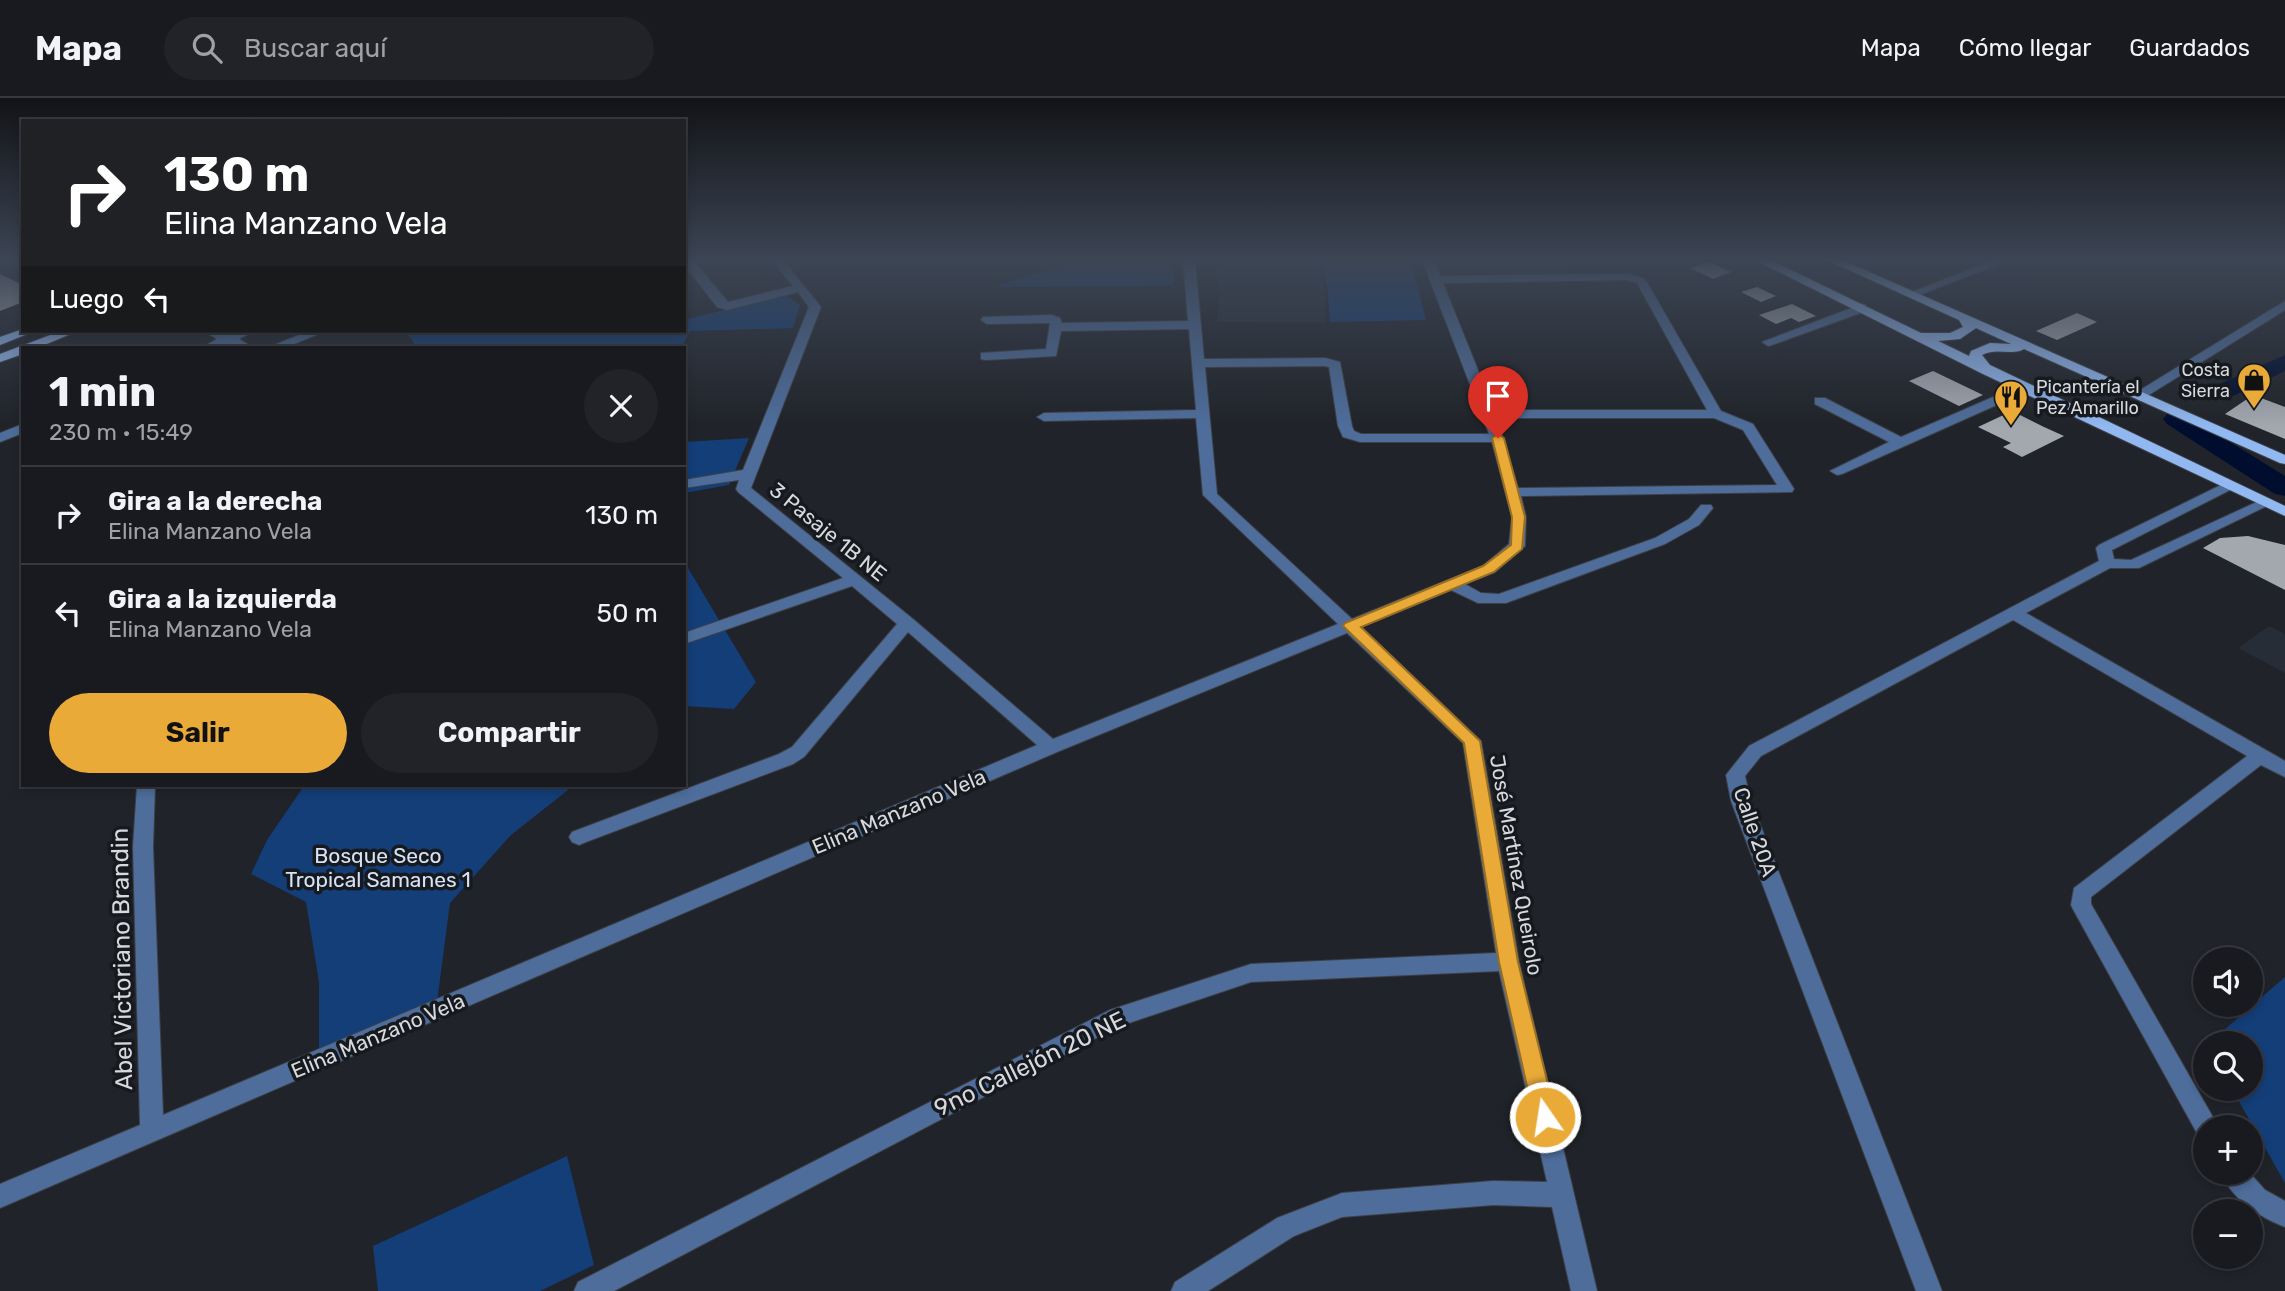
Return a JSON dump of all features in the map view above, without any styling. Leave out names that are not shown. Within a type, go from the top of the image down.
[{"type":"main road","points":[[1877,316],[2285,512]]},
{"type":"main road","points":[[1958,316],[2285,460]]},
{"type":"main road","points":[[1896,325],[1946,338],[1966,332],[1969,327],[1963,318]]},
{"type":"main road","points":[[0,341],[23,333]]},
{"type":"main road","points":[[32,346],[67,333]]},
{"type":"main road","points":[[1990,372],[1977,360],[1975,354],[1982,349],[2005,346],[2100,378]]},
{"type":"main road","points":[[0,358],[21,350]]},
{"type":"street","name":"3 Pasaje 1B NE","points":[[811,316],[743,489],[1051,747]]},
{"type":"street","name":"José Martínez Queirolo","points":[[1195,316],[1210,495],[1472,741],[1508,962],[1584,1291]]},
{"type":"street","name":"Elina Manzano Vela","points":[[0,1196],[1051,747],[1489,569],[1517,546],[1519,517],[1498,438],[1451,316]]},
{"type":"street","points":[[1661,316],[1716,414]]},
{"type":"street","points":[[1768,342],[1841,316]]},
{"type":"street","points":[[2139,395],[2268,316]]},
{"type":"street","points":[[985,356],[1052,353],[1056,321],[987,320]]},
{"type":"street","points":[[1055,327],[1196,325]]},
{"type":"street","points":[[214,333],[244,346]]},
{"type":"street","points":[[212,346],[243,333]]},
{"type":"street","points":[[279,346],[314,333]]},
{"type":"street","points":[[1201,363],[1325,362],[1335,365],[1348,434],[1360,438],[1498,438]]},
{"type":"street","points":[[1837,471],[2023,388]]},
{"type":"street","points":[[1820,401],[1899,442]]},
{"type":"street","points":[[1044,417],[1204,414]]},
{"type":"street","points":[[1489,414],[1716,414],[1748,427],[1787,489],[1512,492]]},
{"type":"street","points":[[0,438],[21,429]]},
{"type":"street","points":[[686,484],[748,474]]},
{"type":"street","name":"Calle 20A","points":[[2107,563],[2104,548],[2229,485]]},
{"type":"street","name":"Calle 20A","points":[[1929,1291],[1741,801],[1735,775],[1755,751],[2107,563],[2133,565],[2266,503]]},
{"type":"street","points":[[1454,585],[1478,598],[1500,599],[1660,541],[1693,522],[1706,508]]},
{"type":"street","points":[[686,638],[854,580]]},
{"type":"street","points":[[2015,614],[2285,770]]},
{"type":"street","points":[[579,837],[786,759],[798,752],[874,659],[907,624]]},
{"type":"street","points":[[2199,1115],[2081,905],[2081,894],[2260,755]]},
{"type":"street","name":"Abel Victoriano Brandin","points":[[146,787],[143,847],[152,1132]]},
{"type":"street","name":"9no Callejón 20 NE","points":[[587,1291],[1110,1020],[1251,973],[1508,962]]},
{"type":"street","points":[[2244,1185],[2256,1199],[2285,1215]]},
{"type":"street","points":[[1184,1291],[1286,1227],[1342,1205],[1493,1193],[1563,1195]]},
{"type":"shaded area","points":[[1218,316],[1326,316],[1326,323],[1217,322]]},
{"type":"shaded area","points":[[2269,626],[2285,634],[2285,673],[2238,648]]},
{"type":"green space","points":[[701,316],[797,316],[793,328],[690,331],[682,346],[414,346],[405,333],[686,333],[686,320]]},
{"type":"green space","points":[[1330,316],[1425,316],[1426,320],[1330,322]]},
{"type":"green space","points":[[749,438],[729,485],[686,493],[686,442]]},
{"type":"green space","points":[[686,568],[756,682],[734,709],[686,706]]},
{"type":"green space","name":"Bosque Seco Tropical Samanes 1","points":[[303,787],[567,787],[568,790],[511,835],[450,903],[437,1002],[319,1051],[319,982],[306,902],[251,874],[267,840]]},
{"type":"green space","points":[[2285,977],[2285,1183],[2263,1144],[2263,1115],[2247,1115],[2239,1101],[2263,1101],[2263,1031],[2223,1031],[2239,1017],[2263,1017],[2263,996]]},
{"type":"green space","points":[[567,1156],[594,1265],[540,1291],[378,1291],[373,1246]]},
{"type":"building","points":[[1760,316],[1816,316],[1799,322],[1791,318],[1776,324]]},
{"type":"building","points":[[2071,316],[2083,316],[2097,322],[2057,340],[2036,331]]},
{"type":"building","points":[[1933,371],[1983,395],[1959,406],[1909,381]]},
{"type":"building","name":"Costa Sierra","points":[[2253,395],[2285,407],[2285,439],[2225,414]]},
{"type":"building","points":[[2012,411],[2064,436],[2022,457],[2003,447],[2011,443],[1978,427]]},
{"type":"building","points":[[2248,536],[2285,545],[2285,590],[2203,548],[2220,538]]},
{"type":"waterway","points":[[2222,392],[2285,362]]},
{"type":"waterway","points":[[2176,419],[2285,488]]},
{"type":"place","name":"Costa Sierra","points":[[2254,410]]},
{"type":"place","name":"Picantería el Pez Amarillo","points":[[2011,427]]},
{"type":"route","points":[[1498,438],[1519,517],[1517,546],[1489,569],[1350,626],[1472,741],[1508,962],[1545,1117]]}]
